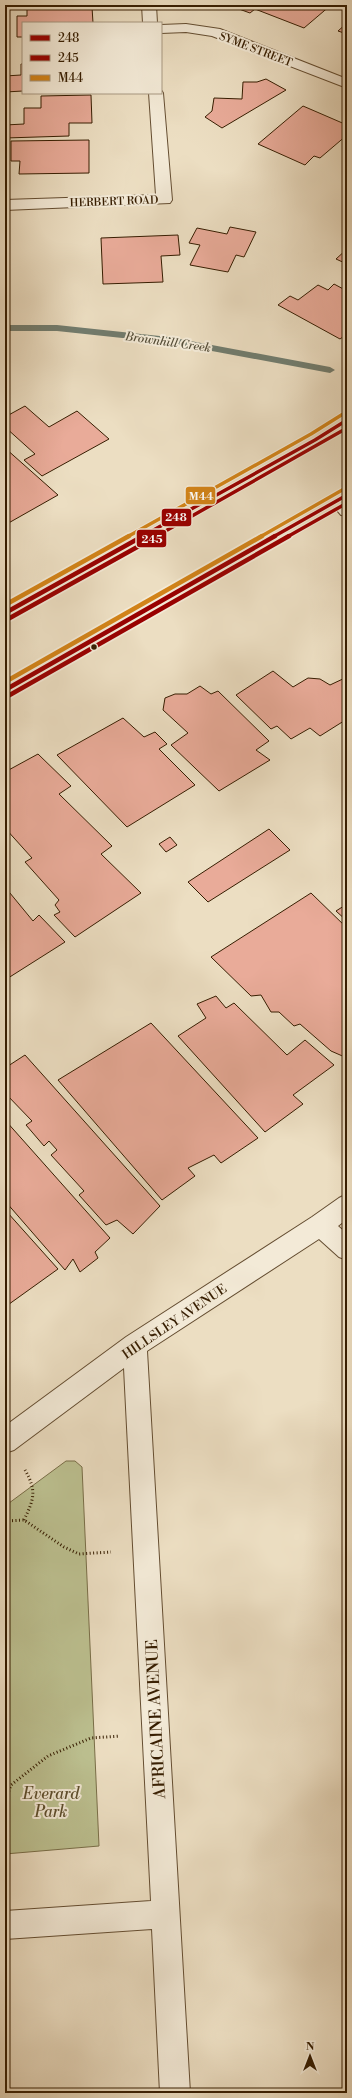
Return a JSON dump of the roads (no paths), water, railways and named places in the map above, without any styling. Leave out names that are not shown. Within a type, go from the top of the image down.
[{"type":"highway","points":[[5,613],[308,444],[347,420]]},
{"type":"highway","points":[[5,690],[344,502]]},
{"type":"street","points":[[149,5],[150,22]]},
{"type":"street","name":"SYME STREET","points":[[162,29],[186,28],[215,32],[347,84]]},
{"type":"street","name":"HERBERT ROAD","points":[[5,205],[164,200],[156,94]]},
{"type":"street","name":"HILLSLEY AVENUE","points":[[5,1441],[136,1345],[320,1225],[347,1205]]},
{"type":"street","points":[[320,1225],[347,1249]]},
{"type":"street","name":"AFRICAINE AVENUE","points":[[136,1345],[164,1914],[175,2093]]},
{"type":"street","points":[[5,1925],[164,1914]]},
{"type":"waterway","name":"Brownhill Creek","points":[[5,328],[57,328],[169,340],[330,370]]},
{"type":"park label","name":"Everard Park","points":[[51,1802]]}]
